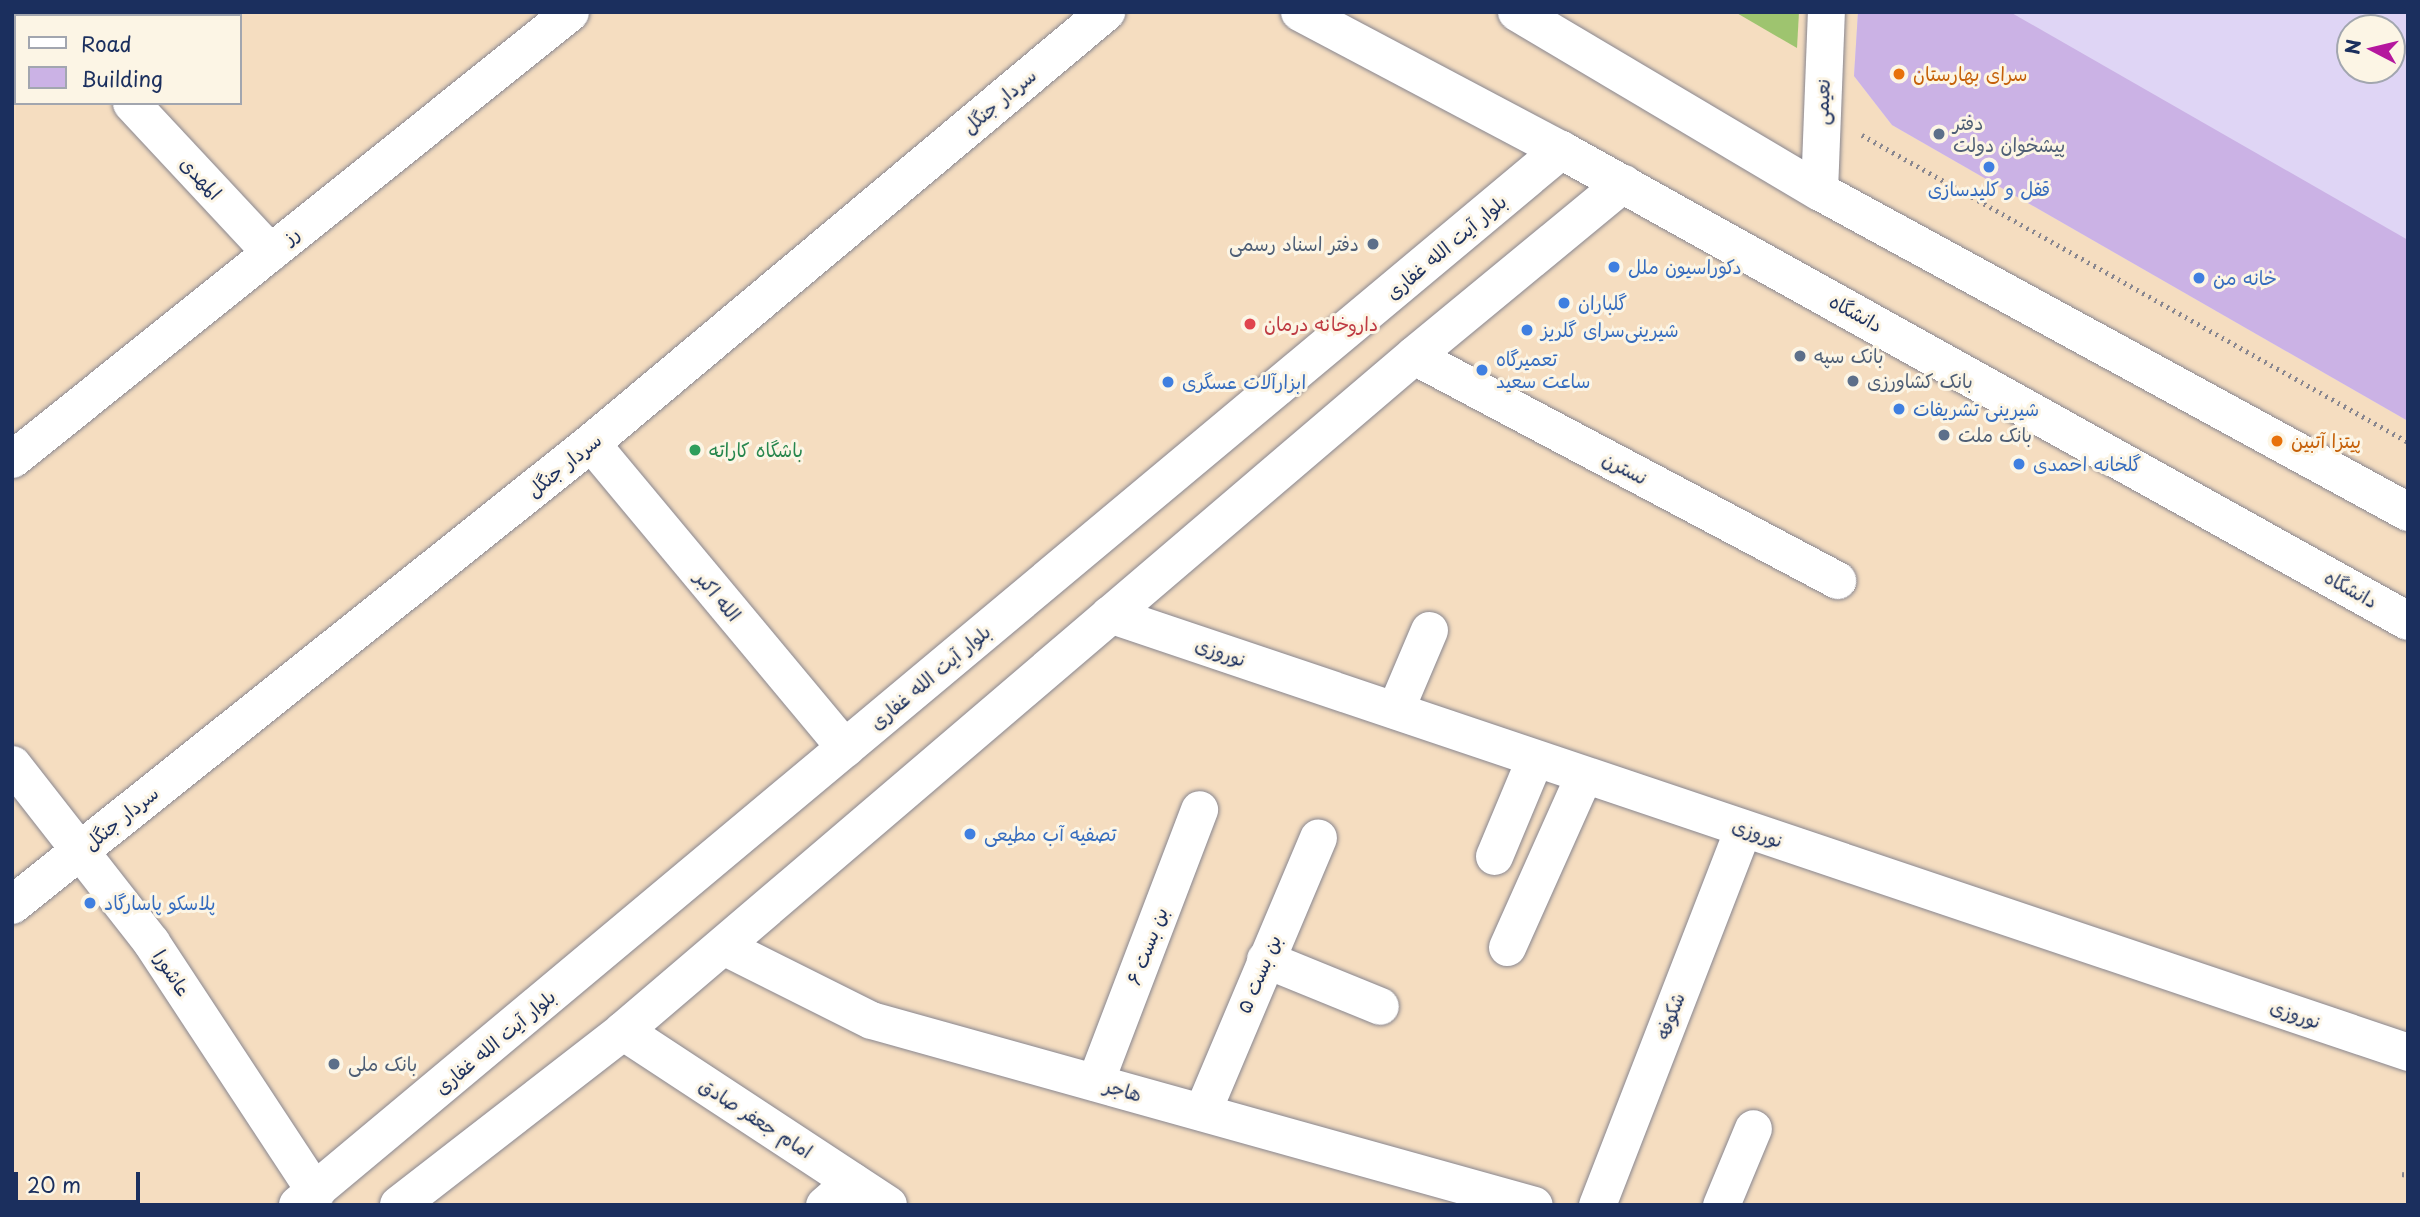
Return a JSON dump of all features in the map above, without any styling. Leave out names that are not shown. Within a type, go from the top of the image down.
[{"type":"main road","name":"سردار جنگل","points":[[12,905],[591,443],[1105,12]]},
{"type":"main road","name":"دانشگاه","points":[[1300,12],[1623,184],[2408,621]]},
{"type":"main road","points":[[1517,12],[1819,191],[2408,512]]},
{"type":"main road","name":"بلوار آیت الله غفاری","points":[[312,1201],[845,748],[1561,150]]},
{"type":"main road","points":[[399,1205],[623,1031],[1109,614],[1414,356],[1623,184]]},
{"type":"main road","name":"امام جعفر صادق","points":[[623,1031],[838,1193],[888,1205]]},
{"type":"street","name":"رز","points":[[12,459],[570,12]]},
{"type":"street","name":"نعیمی","points":[[1819,191],[1826,12]]},
{"type":"street","name":"المهدی","points":[[133,105],[270,252]]},
{"type":"street","name":"نسترن","points":[[1414,356],[1837,580]]},
{"type":"street","name":"الله اکبر","points":[[591,443],[845,748]]},
{"type":"street","name":"نوروزی","points":[[1109,614],[2408,1052]]},
{"type":"street","points":[[1395,710],[1429,630]]},
{"type":"street","points":[[1494,856],[1535,758]]},
{"type":"street","name":"عاشورا","points":[[12,764],[82,850],[151,942],[312,1201]]},
{"type":"street","points":[[1507,947],[1584,775]]},
{"type":"street","name":"بن بست ۶","points":[[1095,1082],[1199,809]]},
{"type":"street","name":"شکوفه","points":[[1597,1205],[1743,828]]},
{"type":"street","name":"بن بست ۵","points":[[1202,1112],[1318,837]]},
{"type":"street","name":"هاجر","points":[[723,946],[872,1020],[1534,1205]]},
{"type":"street","points":[[1265,959],[1380,1006]]},
{"type":"street","points":[[1721,1205],[1753,1128]]},
{"type":"path","points":[[1822,112],[2408,442]]},
{"type":"shaded area","points":[[1858,12],[2408,12],[2408,421],[1892,125],[1854,76]]},
{"type":"green space","points":[[1735,12],[1799,12],[1797,48]]},
{"type":"building","points":[[1858,12],[2010,12],[2408,240],[2408,421],[1892,125],[1854,76]]},
{"type":"place","name":"سرای بهارستان","points":[[1899,74]]},
{"type":"place","name":"دفتر پیشخوان دولت","points":[[1939,134]]},
{"type":"place","name":"قفل و کلیدسازی","points":[[1989,167]]},
{"type":"place","name":"دفتر اسناد رسمی","points":[[1373,244]]},
{"type":"place","name":"دکوراسیون ملل","points":[[1614,267]]},
{"type":"place","name":"خانه من","points":[[2199,278]]},
{"type":"place","name":"گلباران","points":[[1564,303]]},
{"type":"place","name":"داروخانه درمان","points":[[1250,324]]},
{"type":"place","name":"شیرینی‌سرای گلریز","points":[[1527,330]]},
{"type":"place","name":"بانک سپه","points":[[1800,356]]},
{"type":"place","name":"تعمیرگاه ساعت سعید","points":[[1482,370]]},
{"type":"place","name":"بانک کشاورزی","points":[[1853,381]]},
{"type":"place","name":"ابزارآلات عسگری","points":[[1168,382]]},
{"type":"place","name":"شیرینی تشریفات","points":[[1899,409]]},
{"type":"place","name":"بانک ملت","points":[[1944,435]]},
{"type":"place","name":"پیتزا آتبین","points":[[2277,441]]},
{"type":"place","name":"باشگاه کاراته","points":[[695,450]]},
{"type":"place","name":"گلخانه احمدی","points":[[2019,464]]},
{"type":"place","name":"تصفیه آب مطیعی","points":[[970,834]]},
{"type":"place","name":"پلاسکو پاسارگاد","points":[[90,903]]},
{"type":"place","name":"بانک ملی","points":[[334,1064]]}]
